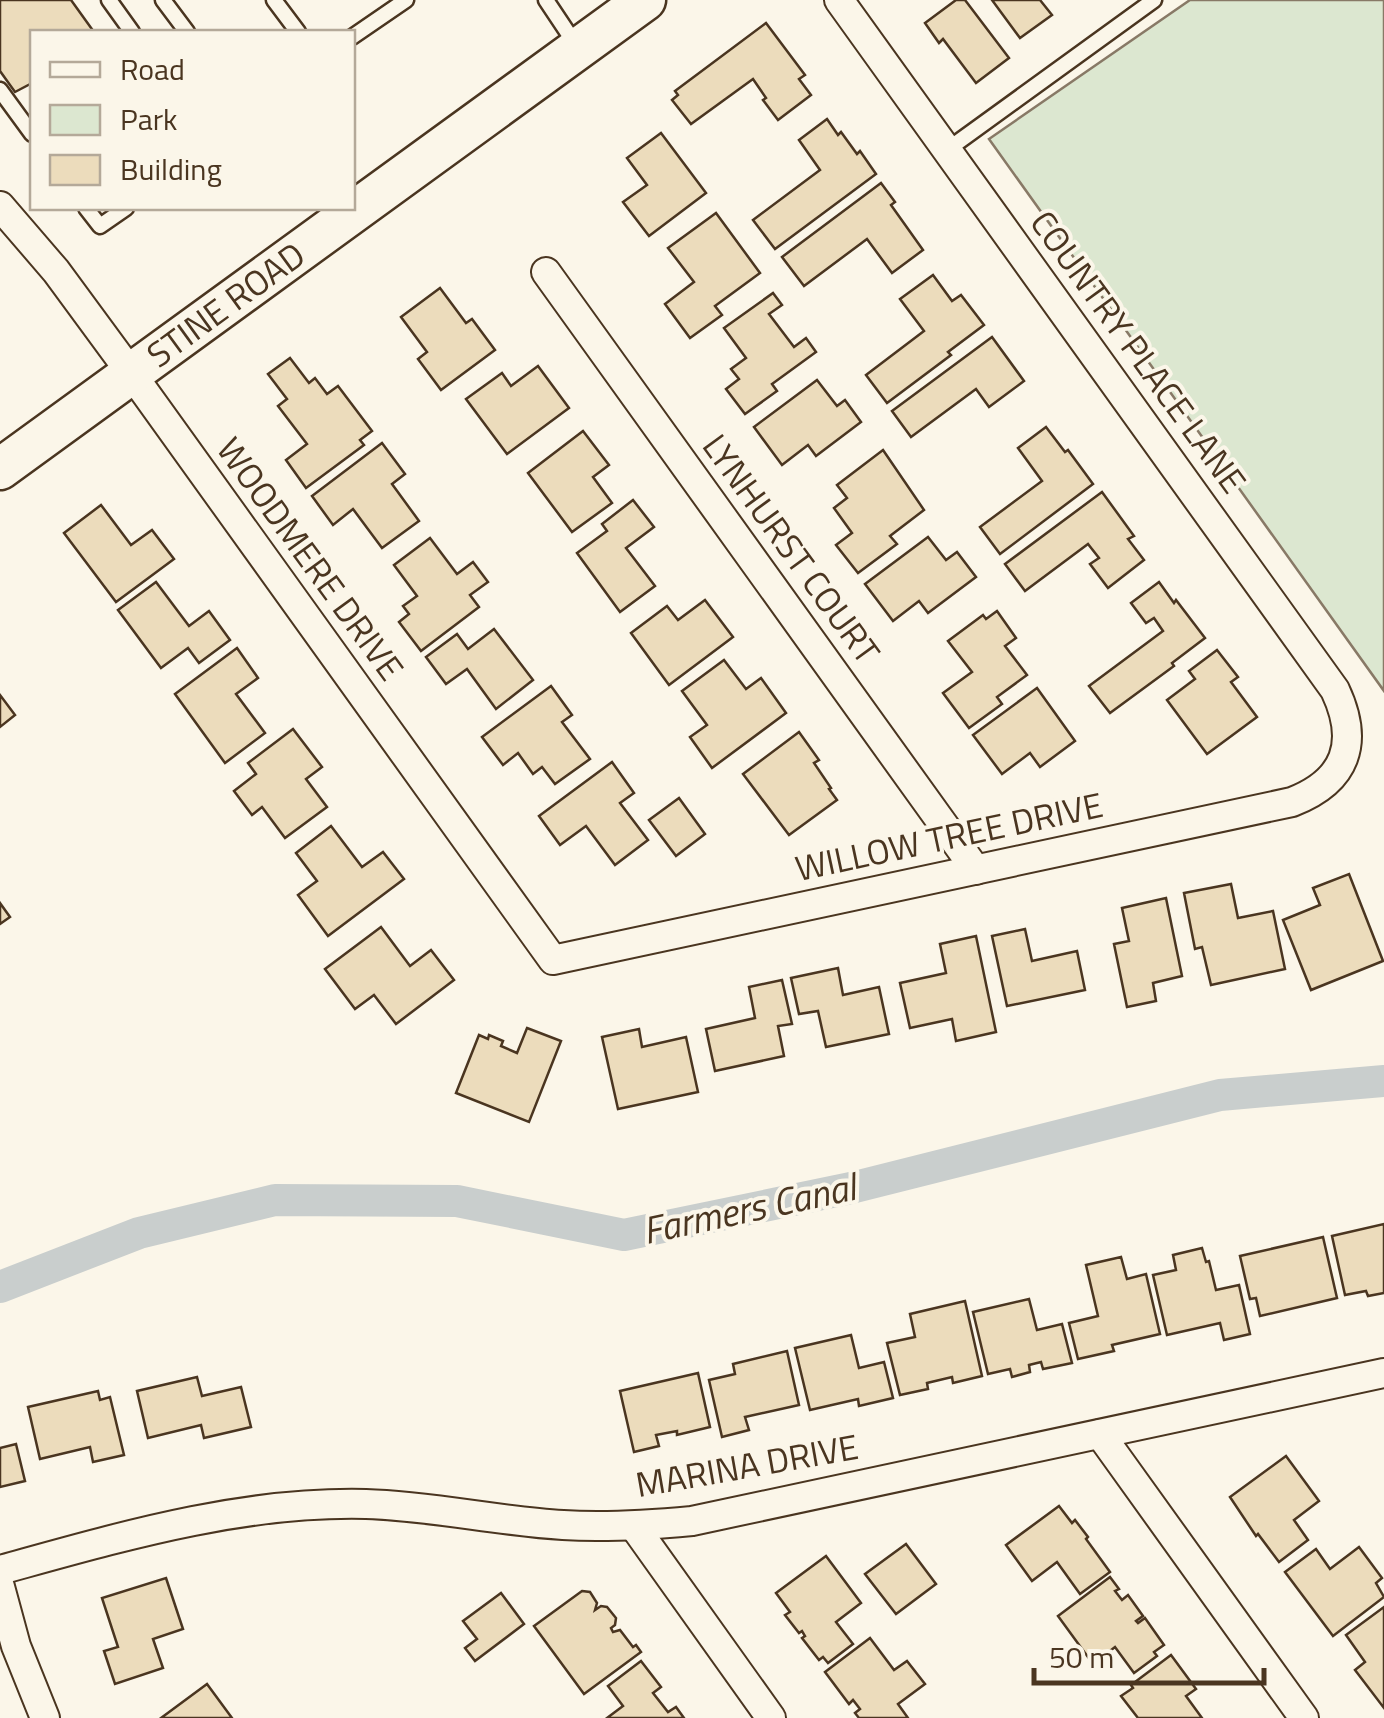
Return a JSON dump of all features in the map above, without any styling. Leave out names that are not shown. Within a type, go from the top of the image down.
[{"type":"main road","name":"STINE ROAD","points":[[355,204],[645,0]]},
{"type":"main road","name":"STINE ROAD","points":[[0,469],[347,210]]},
{"type":"street","name":"COUNTRY PLACE LANE","points":[[840,0],[1335,690],[1345,712],[1348,736],[1344,758]]},
{"type":"street","name":"WOODMERE DRIVE","points":[[0,206],[56,271],[552,960]]},
{"type":"street","name":"LYNHURST COURT","points":[[546,272],[976,870]]},
{"type":"street","name":"WILLOW TREE DRIVE","points":[[552,960],[1292,802],[1314,794],[1332,778],[1344,758]]},
{"type":"street","name":"MARINA DRIVE","points":[[0,1570],[146,1530],[290,1506],[437,1508],[563,1525],[634,1526],[692,1520],[1384,1373]]},
{"type":"street","points":[[1100,1434],[1304,1718]]},
{"type":"street","points":[[634,1526],[771,1718]]},
{"type":"street","points":[[0,1587],[16,1646],[45,1718]]},
{"type":"lane","points":[[109,0],[131,30]]},
{"type":"lane","points":[[164,0],[186,30]]},
{"type":"lane","points":[[274,0],[296,30]]},
{"type":"lane","points":[[355,35],[406,0]]},
{"type":"lane","points":[[546,0],[578,48]]},
{"type":"lane","points":[[947,150],[1154,0]]},
{"type":"lane","points":[[0,90],[30,131]]},
{"type":"lane","points":[[88,210],[100,226],[123,210]]},
{"type":"green space","points":[[1190,0],[1384,0],[1384,691],[989,139]]},
{"type":"building","points":[[0,0],[71,0],[93,30],[30,30],[30,84],[15,92],[0,71]]},
{"type":"building","points":[[956,0],[965,0],[1009,58],[976,83],[943,39],[939,43],[925,23]]},
{"type":"building","points":[[992,0],[1040,0],[1052,15],[1020,38]]},
{"type":"building","points":[[766,23],[805,75],[799,79],[811,95],[778,120],[753,79],[691,124],[672,100],[678,95],[675,91]]},
{"type":"building","points":[[827,119],[857,154],[860,151],[876,174],[775,249],[753,220],[820,170],[799,140]]},
{"type":"building","points":[[661,133],[706,193],[649,236],[623,202],[647,185],[627,158]]},
{"type":"building","points":[[881,183],[895,202],[891,205],[923,250],[892,273],[867,239],[804,286],[782,257]]},
{"type":"building","points":[[716,213],[760,273],[715,306],[722,315],[690,338],[665,304],[694,282],[668,248]]},
{"type":"building","points":[[933,275],[952,301],[961,295],[984,325],[887,403],[866,375],[924,331],[900,299]]},
{"type":"building","points":[[440,288],[466,323],[472,319],[495,350],[441,390],[418,359],[427,352],[401,317]]},
{"type":"building","points":[[773,293],[782,305],[769,314],[794,347],[806,338],[816,352],[772,384],[777,391],[745,414],[726,389],[739,379],[731,369],[746,358],[724,328]]},
{"type":"building","points":[[992,337],[1024,381],[989,407],[976,389],[911,437],[892,411]]},
{"type":"building","points":[[290,358],[309,383],[315,378],[327,394],[338,386],[372,431],[360,440],[364,445],[306,488],[286,460],[307,444],[278,406],[287,399],[268,374]]},
{"type":"building","points":[[538,366],[569,408],[507,454],[466,399],[502,373],[511,386]]},
{"type":"building","points":[[817,380],[837,406],[845,400],[861,422],[816,456],[808,445],[782,465],[754,427]]},
{"type":"building","points":[[1046,427],[1093,484],[1000,554],[980,527],[1042,481],[1018,448]]},
{"type":"building","points":[[583,431],[609,465],[593,477],[612,503],[572,532],[528,473]]},
{"type":"building","points":[[382,443],[405,474],[392,484],[419,521],[382,548],[353,509],[333,525],[312,496]]},
{"type":"building","points":[[883,450],[924,510],[890,536],[897,544],[858,573],[836,545],[852,533],[834,508],[847,498],[837,485]]},
{"type":"building","points":[[1102,492],[1134,536],[1128,539],[1144,560],[1108,588],[1090,564],[1099,558],[1088,544],[1025,591],[1005,564]]},
{"type":"building","points":[[633,500],[654,527],[626,548],[655,586],[620,612],[577,553],[607,531],[602,524]]},
{"type":"building","points":[[101,505],[131,545],[152,530],[174,559],[116,602],[64,533]]},
{"type":"building","points":[[928,537],[946,560],[957,552],[976,577],[928,613],[919,601],[893,621],[865,584]]},
{"type":"building","points":[[430,538],[457,574],[473,562],[488,582],[470,595],[479,607],[421,651],[399,622],[409,614],[403,606],[417,596],[394,565]]},
{"type":"building","points":[[156,582],[189,626],[209,611],[230,640],[199,663],[188,648],[161,668],[118,610]]},
{"type":"building","points":[[1159,582],[1205,638],[1110,713],[1089,686],[1163,631],[1154,618],[1146,623],[1131,603]]},
{"type":"building","points":[[705,600],[733,637],[669,685],[631,633],[667,606],[678,620]]},
{"type":"building","points":[[997,611],[1016,638],[1005,646],[1027,675],[997,697],[1002,704],[969,728],[943,693],[972,672],[948,641],[983,615],[986,619]]},
{"type":"building","points":[[494,629],[533,680],[496,709],[467,669],[446,684],[426,657],[457,634],[468,649]]},
{"type":"building","points":[[237,648],[258,678],[236,694],[265,733],[225,763],[175,694]]},
{"type":"building","points":[[1217,650],[1238,677],[1231,682],[1257,717],[1207,754],[1167,700],[1195,679],[1189,671]]},
{"type":"building","points":[[724,660],[746,689],[761,678],[786,713],[712,768],[690,737],[707,725],[682,691]]},
{"type":"building","points":[[551,686],[572,715],[562,722],[590,759],[555,784],[542,767],[533,774],[518,753],[503,765],[482,737]]},
{"type":"building","points":[[1037,688],[1075,741],[1040,767],[1030,753],[1002,774],[973,735]]},
{"type":"building","points":[[0,695],[15,715],[0,727]]},
{"type":"building","points":[[293,729],[322,767],[306,779],[327,807],[285,838],[262,807],[252,815],[234,791],[256,774],[248,763]]},
{"type":"building","points":[[799,732],[819,760],[814,763],[837,800],[789,835],[743,774]]},
{"type":"building","points":[[612,762],[634,793],[620,803],[648,840],[615,865],[586,826],[560,845],[539,816]]},
{"type":"building","points":[[679,798],[705,834],[676,856],[649,820]]},
{"type":"building","points":[[331,826],[362,867],[383,852],[404,879],[328,936],[298,895],[317,881],[296,853]]},
{"type":"building","points":[[1349,874],[1383,961],[1311,990],[1283,920],[1320,905],[1313,888]]},
{"type":"building","points":[[1231,884],[1238,918],[1273,911],[1285,969],[1211,985],[1202,947],[1195,949],[1184,893]]},
{"type":"building","points":[[1166,898],[1182,976],[1153,983],[1156,1001],[1127,1007],[1114,944],[1129,941],[1122,908]]},
{"type":"building","points":[[0,903],[10,917],[0,924]]},
{"type":"building","points":[[381,927],[410,966],[431,950],[454,980],[396,1024],[374,995],[355,1009],[325,969]]},
{"type":"building","points":[[1025,929],[1032,961],[1077,951],[1085,990],[1007,1006],[992,936]]},
{"type":"building","points":[[976,936],[996,1032],[956,1041],[952,1019],[910,1028],[900,983],[946,973],[940,944]]},
{"type":"building","points":[[838,968],[843,995],[879,987],[889,1034],[826,1047],[818,1011],[799,1014],[791,978]]},
{"type":"building","points":[[782,980],[792,1024],[778,1026],[784,1056],[715,1071],[706,1029],[755,1018],[749,987]]},
{"type":"building","points":[[527,1028],[561,1041],[529,1122],[456,1093],[479,1035],[503,1041],[501,1046],[517,1053]]},
{"type":"building","points":[[639,1029],[642,1047],[686,1037],[698,1092],[618,1109],[602,1037]]},
{"type":"building","points":[[1384,1224],[1384,1293],[1345,1295],[1332,1236]]},
{"type":"building","points":[[1323,1237],[1337,1298],[1260,1316],[1256,1298],[1250,1299],[1240,1256]]},
{"type":"building","points":[[1202,1248],[1216,1290],[1239,1285],[1250,1334],[1224,1340],[1220,1323],[1167,1335],[1153,1275],[1176,1270],[1173,1255]]},
{"type":"building","points":[[1121,1257],[1127,1279],[1146,1274],[1160,1334],[1112,1345],[1114,1351],[1078,1359],[1069,1323],[1098,1316],[1086,1265]]},
{"type":"building","points":[[1029,1299],[1037,1330],[1062,1324],[1072,1363],[1043,1369],[1041,1362],[1029,1365],[1030,1372],[1012,1377],[1010,1369],[988,1374],[973,1312]]},
{"type":"building","points":[[965,1301],[982,1376],[953,1383],[952,1377],[927,1383],[928,1389],[900,1395],[887,1343],[915,1337],[910,1314]]},
{"type":"building","points":[[851,1335],[859,1368],[884,1362],[893,1398],[859,1406],[858,1399],[810,1410],[795,1348]]},
{"type":"building","points":[[787,1351],[799,1405],[745,1417],[749,1430],[722,1437],[709,1380],[735,1374],[733,1364]]},
{"type":"building","points":[[698,1373],[710,1427],[677,1435],[677,1431],[656,1435],[659,1446],[634,1452],[620,1391]]},
{"type":"building","points":[[197,1377],[202,1396],[241,1387],[251,1427],[204,1438],[201,1425],[148,1438],[137,1391]]},
{"type":"building","points":[[98,1391],[100,1400],[110,1397],[124,1455],[93,1462],[90,1447],[40,1459],[28,1407]]},
{"type":"building","points":[[16,1444],[25,1481],[0,1487],[0,1448]]},
{"type":"building","points":[[1286,1456],[1319,1501],[1294,1520],[1308,1540],[1279,1562],[1230,1497]]},
{"type":"building","points":[[1059,1506],[1072,1523],[1075,1520],[1110,1572],[1080,1594],[1057,1562],[1032,1581],[1006,1545]]},
{"type":"building","points":[[906,1544],[936,1584],[896,1614],[865,1574]]},
{"type":"building","points":[[1359,1547],[1382,1578],[1376,1583],[1384,1597],[1333,1636],[1285,1572],[1316,1549],[1330,1569]]},
{"type":"building","points":[[826,1556],[861,1603],[836,1622],[853,1644],[828,1663],[823,1657],[819,1660],[802,1638],[805,1636],[785,1615],[790,1612],[776,1593]]},
{"type":"building","points":[[1110,1577],[1122,1600],[1128,1595],[1143,1616],[1136,1621],[1145,1618],[1164,1645],[1154,1652],[1157,1656],[1134,1673],[1115,1647],[1093,1664],[1058,1616]]},
{"type":"building","points":[[166,1578],[183,1629],[153,1639],[163,1668],[115,1684],[104,1651],[118,1647],[102,1598]]},
{"type":"building","points":[[582,1591],[590,1592],[597,1603],[595,1610],[607,1607],[616,1618],[613,1632],[620,1630],[641,1652],[584,1694],[534,1626]]},
{"type":"building","points":[[501,1593],[524,1624],[475,1661],[465,1648],[477,1639],[463,1621]]},
{"type":"building","points":[[1384,1607],[1384,1708],[1355,1670],[1365,1662],[1346,1635]]},
{"type":"building","points":[[870,1638],[894,1670],[907,1661],[925,1684],[898,1704],[908,1718],[859,1718],[855,1713],[860,1709],[853,1700],[849,1704],[825,1672]]},
{"type":"building","points":[[1171,1655],[1196,1689],[1186,1696],[1202,1718],[1138,1718],[1121,1696]]},
{"type":"building","points":[[641,1661],[661,1687],[653,1693],[668,1712],[676,1707],[684,1718],[607,1718],[623,1706],[608,1686]]},
{"type":"building","points":[[207,1684],[232,1718],[161,1718]]},
{"type":"waterway","name":"Farmers Canal","points":[[0,1287],[139,1233],[275,1200],[457,1201],[624,1235],[851,1188],[1220,1095],[1384,1081]]}]
